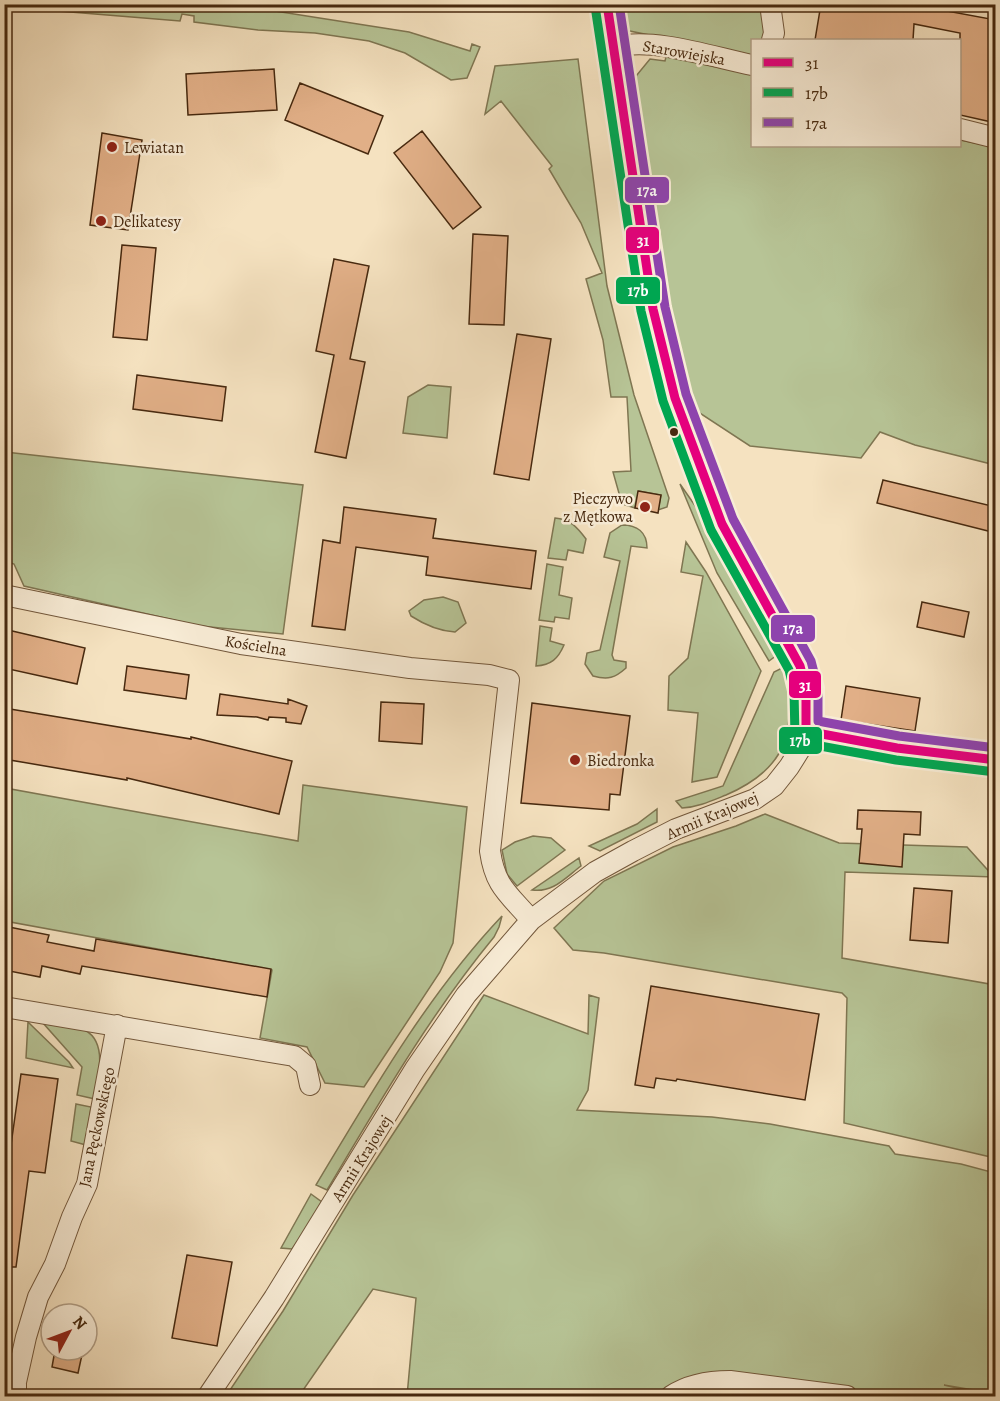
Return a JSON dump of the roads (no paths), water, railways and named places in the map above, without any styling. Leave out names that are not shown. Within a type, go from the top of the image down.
[{"type":"street","name":"Armii Krajowej","points":[[208,1396],[274,1298],[415,1070],[466,995],[531,920],[595,872],[633,851],[676,829],[756,799],[774,786],[789,767],[799,751],[806,731],[806,689],[800,666],[722,524],[669,376],[653,309],[607,4]]},
{"type":"street","points":[[770,4],[774,33],[772,39]]},
{"type":"street","name":"Starowiejska","points":[[615,47],[629,44],[651,44],[751,65]]},
{"type":"street","points":[[961,129],[996,138]]},
{"type":"street","name":"Kościelna","points":[[4,595],[241,644],[410,668],[489,675],[509,680],[490,851],[499,885],[531,920]]},
{"type":"street","points":[[806,731],[897,748],[996,760]]},
{"type":"street","points":[[4,1007],[294,1056],[306,1066],[310,1085]]},
{"type":"street","name":"Jana Pęckowskiego","points":[[16,1396],[16,1382],[26,1337],[38,1297],[55,1264],[87,1184],[117,1025]]},
{"type":"street","points":[[671,1396],[696,1384],[729,1381],[847,1396]]},
{"type":"place","name":"Lewiatan","points":[[112,147]]},
{"type":"place","name":"Delikatesy","points":[[101,221]]},
{"type":"place","name":"Pieczywo z Mętkowa","points":[[645,507]]},
{"type":"place","name":"Biedronka","points":[[575,760]]}]
